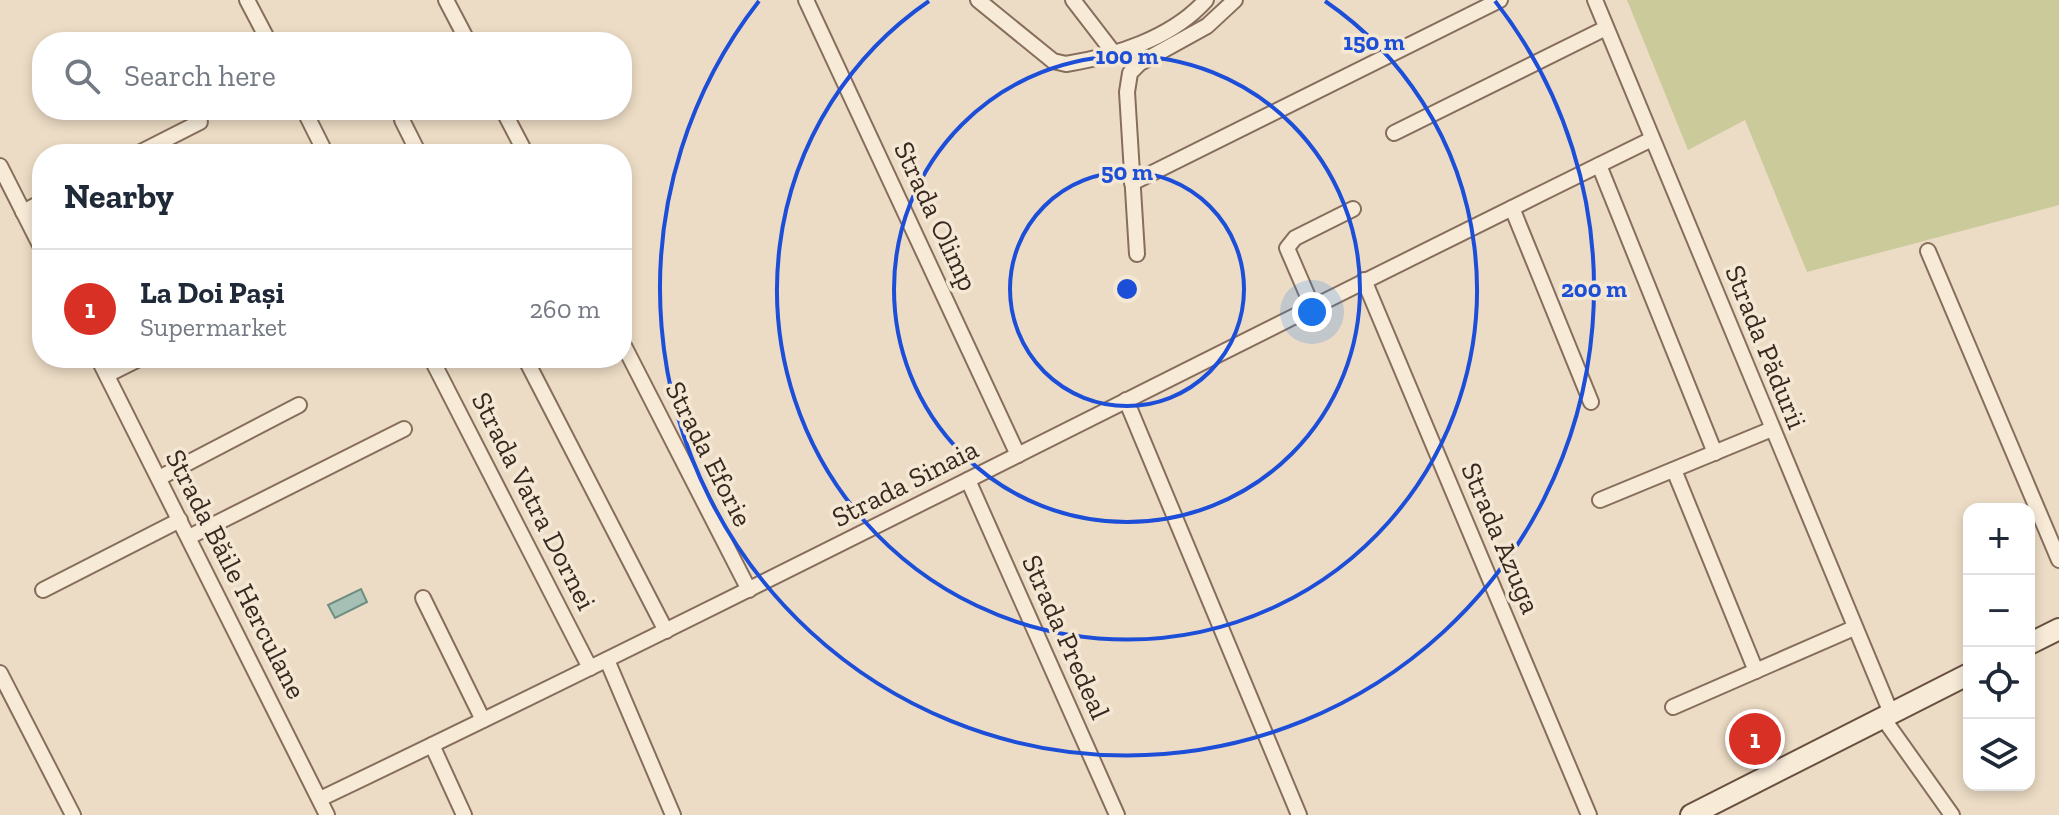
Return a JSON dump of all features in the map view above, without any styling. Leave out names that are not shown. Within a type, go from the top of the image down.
[{"type":"street","points":[[247,0],[264,32]]},
{"type":"street","points":[[446,0],[463,32]]},
{"type":"street","name":"Strada Olimp","points":[[806,0],[1018,455]]},
{"type":"street","points":[[978,0],[1059,64],[1113,52],[1168,30],[1206,0]]},
{"type":"street","points":[[1073,0],[1113,52]]},
{"type":"street","points":[[1137,254],[1127,92],[1130,73],[1140,63],[1207,26],[1235,0]]},
{"type":"street","points":[[1132,183],[1500,0]]},
{"type":"street","name":"Strada Pădurii","points":[[1595,0],[1854,628],[1887,716],[1952,815]]},
{"type":"street","points":[[1394,133],[1606,28]]},
{"type":"street","points":[[309,120],[321,144]]},
{"type":"street","points":[[402,120],[414,144]]},
{"type":"street","points":[[508,120],[521,144]]},
{"type":"street","points":[[157,144],[200,122]]},
{"type":"street","name":"Strada Sinaia","points":[[320,799],[749,590],[1364,280],[1652,139]]},
{"type":"street","points":[[1599,165],[1715,453]]},
{"type":"street","points":[[0,166],[32,230]]},
{"type":"street","points":[[23,212],[32,207]]},
{"type":"street","points":[[1512,208],[1591,402]]},
{"type":"street","points":[[1312,306],[1287,248],[1295,238],[1353,209]]},
{"type":"street","points":[[1928,251],[2059,560]]},
{"type":"street","name":"Strada Azuga","points":[[1364,280],[1589,815]]},
{"type":"street","name":"Strada Eforie","points":[[632,362],[749,590]]},
{"type":"street","name":"Strada Băile Herculane","points":[[103,368],[327,815]]},
{"type":"street","points":[[107,375],[121,368]]},
{"type":"street","name":"Strada Vatra Dornei","points":[[436,368],[590,668]]},
{"type":"street","points":[[530,368],[666,631]]},
{"type":"street","points":[[1126,400],[1299,815]]},
{"type":"street","points":[[159,478],[299,405]]},
{"type":"street","points":[[189,537],[404,429]]},
{"type":"street","points":[[1600,500],[1772,429]]},
{"type":"street","points":[[1674,470],[1756,671]]},
{"type":"street","name":"Strada Predeal","points":[[968,480],[1117,815]]},
{"type":"street","points":[[43,590],[180,520]]},
{"type":"street","points":[[423,598],[483,720]]},
{"type":"street","points":[[1673,707],[1854,628]]},
{"type":"street","points":[[2035,641],[2059,629]]},
{"type":"street","points":[[607,660],[673,815]]},
{"type":"street","points":[[0,673],[73,815]]},
{"type":"street","points":[[1691,815],[1963,677]]},
{"type":"street","points":[[432,745],[464,815]]},
{"type":"green space","points":[[1627,0],[2059,0],[2059,205],[1807,272],[1745,120],[1688,150]]},
{"type":"shaded area","points":[[361,589],[367,602],[335,618],[328,605]]},
{"type":"place","name":"La Doi Pași","points":[[1755,739]]}]
